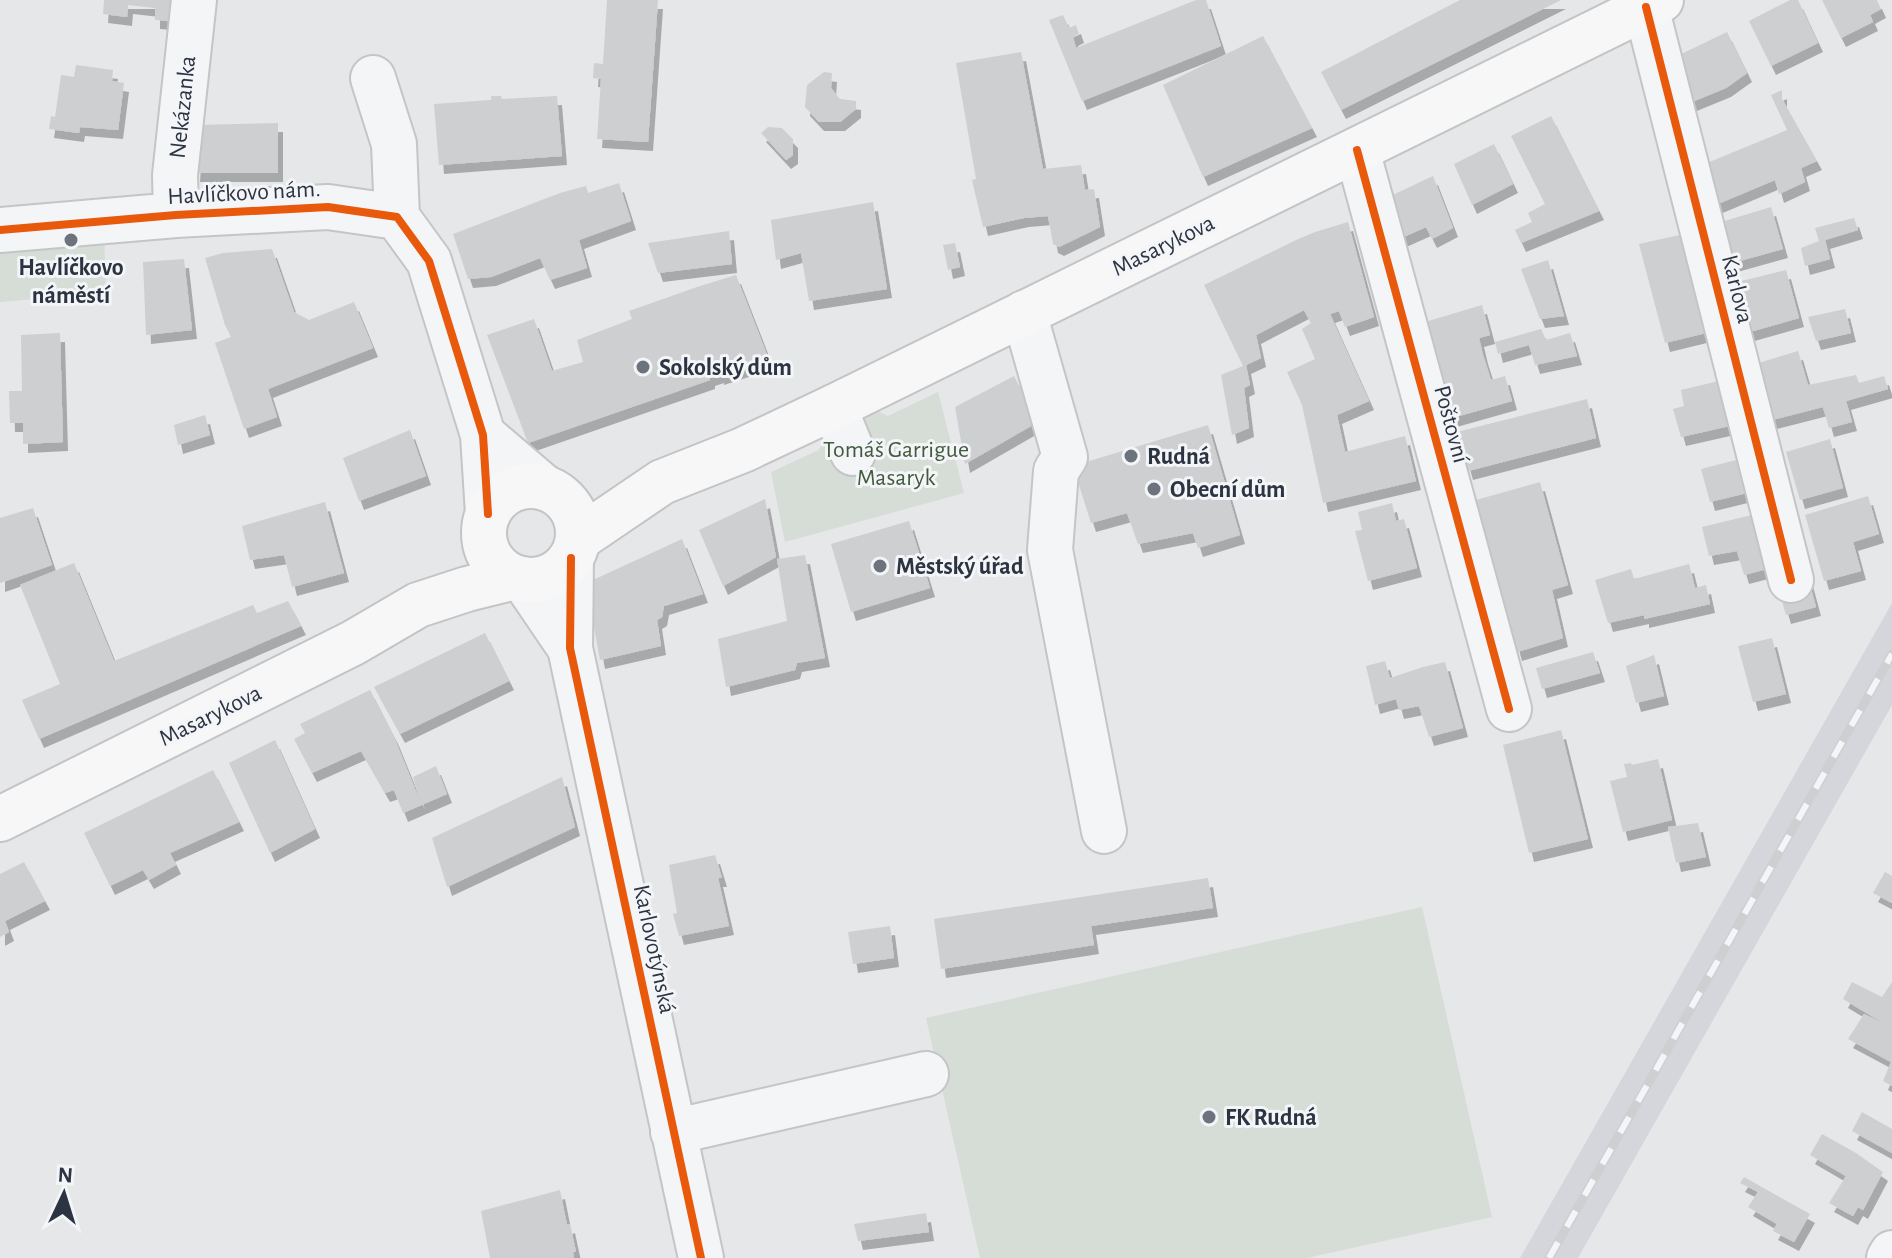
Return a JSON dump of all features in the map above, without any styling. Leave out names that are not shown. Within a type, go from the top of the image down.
[{"type":"main road","name":"Masarykova","points":[[662,482],[743,450],[834,407],[1654,4]]},
{"type":"main road","points":[[418,605],[486,521],[497,500],[511,490],[528,485],[549,490],[662,482]]},
{"type":"main road","points":[[574,548],[662,482]]},
{"type":"main road","points":[[418,605],[467,589],[519,578],[550,576],[562,569],[574,548],[578,525],[565,500],[549,490]]},
{"type":"main road","points":[[486,521],[485,544],[491,558],[502,570],[519,578]]},
{"type":"main road","name":"Masarykova","points":[[0,819],[307,667],[418,605]]},
{"type":"street","name":"Nekázanka","points":[[176,215],[175,175],[194,0]]},
{"type":"street","name":"Karlova","points":[[1654,4],[1791,580]]},
{"type":"street","points":[[373,78],[394,144],[397,217],[429,261],[483,435],[486,521]]},
{"type":"street","name":"Poštovní","points":[[1357,150],[1509,709]]},
{"type":"street","name":"Havlíčkovo nám.","points":[[0,230],[176,215],[328,207],[397,217]]},
{"type":"street","points":[[1024,313],[1065,457],[1056,471],[1050,550],[1104,831]]},
{"type":"street","points":[[834,407],[853,453]]},
{"type":"street","points":[[483,435],[549,490]]},
{"type":"street","points":[[570,648],[574,548]]},
{"type":"street","points":[[519,578],[570,648]]},
{"type":"street","name":"Karlovotýnská","points":[[570,648],[701,1258]]},
{"type":"street","points":[[673,1132],[926,1074]]},
{"type":"street","points":[[1889,1258],[1892,1253]]},
{"type":"shaded area","points":[[1892,603],[1892,705],[1578,1258],[1520,1258]]},
{"type":"green space","points":[[104,232],[106,293],[0,302],[0,239]]},
{"type":"green space","name":"Tomáš Garrigue Masaryk","points":[[938,392],[964,493],[785,542],[771,472],[819,450],[826,437],[860,415],[877,411],[888,416]]},
{"type":"green space","name":"FK Rudná","points":[[1422,907],[1492,1217],[1307,1258],[980,1258],[926,1018]]},
{"type":"building","points":[[104,0],[180,0],[178,22],[155,20],[155,8],[128,5],[127,17],[103,14]]},
{"type":"building","points":[[607,0],[658,0],[648,142],[597,139],[601,79],[593,78],[594,63],[603,64]]},
{"type":"building","points":[[1196,0],[1206,0],[1221,46],[1082,101],[1049,20],[1063,15],[1069,28],[1076,25],[1079,34],[1073,37],[1076,48]]},
{"type":"building","points":[[1460,0],[1561,0],[1341,110],[1321,72]]},
{"type":"building","points":[[1790,0],[1798,0],[1818,43],[1771,66],[1749,21]]},
{"type":"building","points":[[1822,0],[1877,0],[1881,9],[1870,15],[1873,22],[1841,38]]},
{"type":"building","points":[[1727,32],[1747,73],[1726,88],[1687,104],[1675,57]]},
{"type":"building","points":[[1263,36],[1312,128],[1203,177],[1163,85]]},
{"type":"building","points":[[1021,52],[1043,169],[1081,165],[1085,190],[1094,189],[1100,227],[1059,247],[1053,244],[1048,216],[983,227],[972,180],[976,179],[956,63]]},
{"type":"building","points":[[76,65],[113,70],[112,81],[124,83],[118,130],[80,127],[79,133],[49,129],[51,116],[55,117],[61,75],[74,77]]},
{"type":"building","points":[[824,72],[832,73],[831,88],[840,99],[856,101],[856,109],[840,122],[819,122],[805,107],[807,85]]},
{"type":"building","points":[[1782,90],[1782,99],[1817,161],[1801,168],[1805,182],[1779,194],[1775,180],[1713,206],[1702,165],[1787,130],[1771,95]]},
{"type":"building","points":[[491,96],[501,96],[502,99],[557,96],[562,156],[439,165],[434,104],[491,100]]},
{"type":"building","points":[[1551,116],[1599,211],[1521,243],[1515,230],[1532,222],[1528,213],[1545,204],[1511,136]]},
{"type":"building","points":[[278,123],[278,173],[195,173],[198,125]]},
{"type":"building","points":[[768,127],[782,128],[793,139],[793,155],[786,160],[761,133]]},
{"type":"building","points":[[1494,144],[1513,184],[1472,205],[1454,164]]},
{"type":"building","points":[[1433,176],[1453,228],[1432,239],[1426,227],[1397,240],[1382,200]]},
{"type":"building","points":[[619,183],[631,221],[579,240],[587,268],[550,280],[540,258],[491,277],[468,279],[453,234],[560,193],[586,186],[588,193]]},
{"type":"building","points":[[873,202],[887,289],[809,301],[801,253],[776,260],[771,220]]},
{"type":"building","points":[[1771,207],[1783,249],[1729,264],[1718,223]]},
{"type":"building","points":[[1854,218],[1858,230],[1825,240],[1830,259],[1805,266],[1801,248],[1819,241],[1815,228]]},
{"type":"building","points":[[1348,222],[1374,317],[1345,327],[1339,311],[1330,314],[1369,401],[1337,415],[1345,452],[1405,436],[1416,481],[1323,503],[1302,405],[1287,372],[1315,359],[1302,329],[1311,323],[1304,310],[1256,335],[1261,358],[1246,365],[1250,385],[1244,388],[1249,428],[1232,435],[1221,375],[1243,366],[1204,285],[1296,240]]},
{"type":"building","points":[[729,231],[732,264],[658,273],[648,243]]},
{"type":"building","points":[[1684,234],[1710,332],[1665,343],[1639,244]]},
{"type":"building","points":[[955,243],[960,267],[948,270],[943,245]]},
{"type":"building","points":[[272,249],[294,312],[309,320],[354,302],[373,348],[268,389],[277,417],[244,429],[215,343],[231,337],[205,258],[223,253]]},
{"type":"building","points":[[184,259],[192,330],[146,335],[143,262]]},
{"type":"building","points":[[1548,260],[1564,316],[1540,319],[1521,269]]},
{"type":"building","points":[[1786,270],[1799,318],[1746,333],[1733,283]]},
{"type":"building","name":"Sokolský dům","points":[[736,275],[769,360],[710,377],[710,380],[528,443],[487,335],[534,319],[552,371],[583,362],[577,340],[632,319],[629,311]]},
{"type":"building","points":[[1482,305],[1490,335],[1479,338],[1483,355],[1491,380],[1505,376],[1512,401],[1452,418],[1425,322]]},
{"type":"building","points":[[1845,309],[1851,333],[1816,341],[1808,317]]},
{"type":"building","points":[[1541,329],[1546,340],[1570,333],[1577,356],[1535,365],[1529,345],[1498,354],[1495,342]]},
{"type":"building","points":[[60,333],[63,442],[23,444],[23,423],[10,423],[9,391],[22,391],[21,335]]},
{"type":"building","points":[[1798,351],[1808,385],[1856,375],[1859,383],[1884,376],[1888,389],[1846,401],[1852,422],[1829,428],[1823,407],[1772,420],[1755,364]]},
{"type":"building","points":[[1014,376],[1038,422],[965,464],[955,407]]},
{"type":"building","points":[[1723,380],[1734,425],[1681,437],[1673,409],[1684,406],[1681,390]]},
{"type":"building","points":[[1587,399],[1596,438],[1468,471],[1457,432]]},
{"type":"building","points":[[205,415],[210,435],[178,445],[174,425]]},
{"type":"building","name":"Obecní dům","points":[[1208,425],[1240,535],[1198,548],[1193,533],[1138,544],[1127,513],[1091,523],[1073,466]]},
{"type":"building","points":[[410,430],[426,476],[359,501],[343,458]]},
{"type":"building","points":[[1830,439],[1843,488],[1800,500],[1786,452]]},
{"type":"building","points":[[1744,458],[1751,492],[1710,502],[1701,469]]},
{"type":"building","points":[[1540,482],[1568,585],[1552,590],[1563,638],[1517,652],[1476,500]]},
{"type":"building","points":[[1868,496],[1879,534],[1853,542],[1861,571],[1824,581],[1805,515]]},
{"type":"building","points":[[765,499],[776,557],[723,586],[699,530]]},
{"type":"building","points":[[325,502],[344,573],[292,587],[284,555],[250,560],[242,526]]},
{"type":"building","points":[[1392,503],[1396,521],[1404,519],[1417,568],[1368,581],[1355,531],[1362,530],[1358,512]]},
{"type":"building","points":[[33,508],[52,565],[0,583],[0,518]]},
{"type":"building","points":[[1756,514],[1771,568],[1744,575],[1737,551],[1709,556],[1702,527]]},
{"type":"building","name":"Městský úřad","points":[[909,521],[930,588],[851,612],[831,544]]},
{"type":"building","points":[[682,539],[703,594],[664,606],[662,617],[657,620],[661,646],[600,660],[588,595],[593,580]]},
{"type":"building","points":[[805,555],[825,658],[797,663],[795,670],[726,687],[718,639],[787,621],[777,559]]},
{"type":"building","points":[[74,563],[114,661],[253,605],[257,613],[288,601],[301,626],[39,739],[22,700],[60,684],[20,585]]},
{"type":"building","points":[[1689,564],[1695,588],[1706,585],[1710,604],[1644,619],[1644,615],[1608,623],[1595,580],[1631,569],[1634,579]]},
{"type":"building","points":[[1806,570],[1816,607],[1786,615],[1778,588]]},
{"type":"building","points":[[485,633],[509,681],[400,734],[374,687]]},
{"type":"building","points":[[1772,638],[1786,694],[1753,702],[1738,646]]},
{"type":"building","points":[[1593,652],[1600,673],[1542,689],[1536,668]]},
{"type":"building","points":[[1654,655],[1664,696],[1636,703],[1626,666]]},
{"type":"building","points":[[1385,661],[1390,678],[1445,662],[1463,728],[1429,737],[1419,706],[1399,710],[1396,699],[1375,705],[1366,666]]},
{"type":"building","points":[[370,690],[394,737],[420,801],[413,777],[436,766],[447,794],[403,813],[394,790],[385,793],[361,751],[312,773],[294,739],[305,733],[300,724]]},
{"type":"building","points":[[1561,730],[1588,839],[1529,853],[1503,745]]},
{"type":"building","points":[[275,740],[315,829],[270,853],[229,763]]},
{"type":"building","points":[[1658,759],[1672,820],[1623,832],[1610,781],[1627,777],[1624,764]]},
{"type":"building","points":[[213,770],[239,822],[170,853],[176,865],[149,880],[143,870],[110,886],[84,833]]},
{"type":"building","points":[[562,777],[575,827],[447,887],[432,838]]},
{"type":"building","points":[[1698,823],[1706,857],[1676,863],[1668,827]]},
{"type":"building","points":[[715,855],[722,878],[718,878],[729,926],[679,936],[673,914],[677,913],[669,865]]},
{"type":"building","points":[[24,862],[45,901],[5,921],[9,932],[0,937],[0,874]]},
{"type":"building","points":[[1885,872],[1892,876],[1892,903],[1873,893]]},
{"type":"building","points":[[1208,878],[1213,908],[1091,926],[1094,945],[941,969],[934,919]]},
{"type":"building","points":[[890,926],[894,958],[853,964],[848,932]]},
{"type":"building","points":[[1852,982],[1882,997],[1892,982],[1892,1086],[1883,1081],[1891,1062],[1848,1039],[1864,1014],[1885,1024],[1843,999]]},
{"type":"building","points":[[1862,1112],[1892,1129],[1892,1153],[1852,1131]]},
{"type":"building","points":[[1822,1134],[1883,1172],[1863,1210],[1858,1207],[1853,1216],[1829,1203],[1846,1176],[1810,1155]]},
{"type":"building","points":[[1744,1177],[1810,1214],[1794,1242],[1773,1231],[1777,1224],[1748,1207],[1758,1192],[1740,1183]]},
{"type":"building","points":[[560,1190],[576,1252],[573,1252],[574,1258],[490,1258],[481,1211]]},
{"type":"building","points":[[926,1213],[929,1232],[858,1241],[854,1224]]},
{"type":"railway","points":[[1549,1258],[1892,654]]},
{"type":"cycle path","points":[[1646,7],[1791,580]]},
{"type":"cycle path","points":[[1357,150],[1509,709]]},
{"type":"cycle path","points":[[0,230],[176,215],[328,207],[397,217],[429,261],[483,435],[488,514]]},
{"type":"cycle path","points":[[571,558],[570,648],[701,1258]]},
{"type":"place","name":"Havlíčkovo náměstí","points":[[71,240]]},
{"type":"place","name":"Sokolský dům","points":[[643,367]]},
{"type":"place","name":"Rudná","points":[[1131,456]]},
{"type":"place","name":"Obecní dům","points":[[1154,489]]},
{"type":"place","name":"Městský úřad","points":[[880,566]]},
{"type":"place","name":"FK Rudná","points":[[1209,1117]]}]
